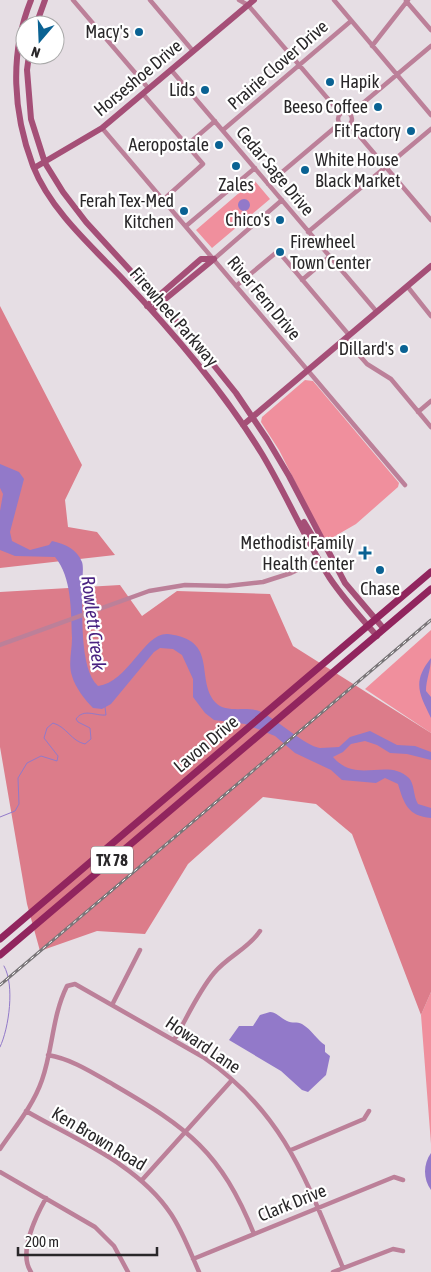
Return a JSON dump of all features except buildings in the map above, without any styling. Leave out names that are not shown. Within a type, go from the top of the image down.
[{"type":"main road","name":"Firewheel Parkway","points":[[31,0],[18,42],[16,72],[20,120],[34,168],[46,190],[65,216],[150,308],[204,373],[243,425],[280,485],[319,560],[340,594],[377,636]]},
{"type":"main road","points":[[40,15],[45,0]]},
{"type":"main road","name":"Horseshoe Drive","points":[[34,168],[102,128],[172,71],[247,2],[254,0]]},
{"type":"main road","name":"Firewheel Parkway","points":[[28,65],[30,110],[34,130],[45,163],[63,192],[86,222],[210,359],[253,417],[293,483],[345,583],[384,629]]},
{"type":"main road","points":[[150,308],[201,259],[214,259]]},
{"type":"main road","points":[[243,425],[308,372],[431,266]]},
{"type":"main road","points":[[280,485],[293,502],[318,545],[325,545]]},
{"type":"main road","name":"Lavon Drive","points":[[0,939],[431,572]]},
{"type":"main road","name":"Lavon Drive","points":[[0,955],[431,589]]},
{"type":"street","points":[[82,0],[74,2],[149,89]]},
{"type":"street","points":[[150,0],[193,51]]},
{"type":"street","points":[[239,0],[247,2],[340,113]]},
{"type":"street","points":[[334,0],[431,115]]},
{"type":"street","points":[[372,46],[407,1],[431,30]]},
{"type":"street","name":"Prairie Clover Drive","points":[[223,130],[351,21]]},
{"type":"street","points":[[350,114],[431,46]]},
{"type":"street","name":"Cedar Sage Drive","points":[[172,71],[377,312]]},
{"type":"street","points":[[143,94],[203,164],[163,200]]},
{"type":"street","points":[[340,113],[346,112],[350,114]]},
{"type":"street","points":[[339,124],[338,117],[340,113]]},
{"type":"street","points":[[350,114],[352,120],[350,125]]},
{"type":"street","points":[[186,145],[215,120]]},
{"type":"street","points":[[339,124],[343,126],[350,125]]},
{"type":"street","points":[[268,184],[339,124]]},
{"type":"street","points":[[350,125],[431,220]]},
{"type":"street","name":"River Fern Drive","points":[[102,128],[405,485]]},
{"type":"street","points":[[308,232],[431,129]]},
{"type":"street","points":[[186,226],[255,168]]},
{"type":"street","points":[[214,259],[282,200]]},
{"type":"street","points":[[236,286],[278,251],[367,364],[391,380],[431,426]]},
{"type":"street","points":[[302,280],[329,257]]},
{"type":"street","points":[[407,286],[431,316]]},
{"type":"street","points":[[418,412],[431,401]]},
{"type":"street","points":[[0,645],[149,591],[175,586],[244,585],[263,582],[291,574],[319,560]]},
{"type":"street","points":[[174,1040],[213,974],[233,955],[252,943],[260,931]]},
{"type":"street","points":[[112,1004],[140,950]]},
{"type":"street","name":"Howard Lane","points":[[48,1055],[61,999],[71,984],[75,984],[174,1040],[219,1068],[270,1118],[291,1150],[318,1207],[343,1268]]},
{"type":"street","points":[[0,1149],[26,1111],[42,1082],[48,1055],[75,1063],[155,1108],[186,1131],[215,1161],[230,1181],[254,1234]]},
{"type":"street","points":[[142,1180],[232,1080]]},
{"type":"street","name":"Ken Brown Road","points":[[26,1111],[117,1162],[142,1180],[170,1212],[199,1272]]},
{"type":"street","points":[[291,1150],[364,1119],[369,1111]]},
{"type":"street","points":[[0,1172],[88,1222],[103,1234],[118,1253],[128,1272]]},
{"type":"street","name":"Clark Drive","points":[[193,1259],[394,1177],[403,1180]]},
{"type":"street","points":[[31,1272],[26,1260],[29,1241],[34,1222],[46,1198]]},
{"type":"street","points":[[333,1272],[394,1249],[403,1251]]},
{"type":"shaded area","points":[[254,180],[270,199],[212,248],[196,230]]},
{"type":"shaded area","points":[[242,199],[246,199],[250,205],[246,211],[242,211],[238,207],[238,203]]},
{"type":"shaded area","points":[[0,306],[82,465],[65,500],[68,527],[97,532],[115,555],[0,568]]},
{"type":"shaded area","points":[[305,380],[313,381],[399,483],[398,487],[356,524],[330,539],[323,537],[279,450],[261,422],[262,417]]},
{"type":"shaded area","points":[[0,464],[19,472],[24,479],[10,532],[12,541],[30,550],[49,545],[52,541],[57,542],[74,550],[80,557],[83,570],[83,639],[88,667],[92,678],[98,686],[109,683],[119,676],[143,649],[159,635],[168,634],[184,638],[194,644],[200,652],[209,692],[219,706],[230,709],[259,711],[307,742],[320,748],[339,747],[350,737],[370,731],[397,745],[415,746],[431,752],[431,760],[407,754],[390,753],[377,745],[365,741],[351,744],[343,752],[333,757],[342,765],[352,769],[400,772],[411,781],[418,804],[431,808],[431,818],[412,812],[402,797],[398,784],[385,778],[376,783],[342,780],[331,770],[295,753],[275,736],[245,724],[214,720],[205,713],[193,697],[193,679],[182,655],[173,649],[160,648],[154,652],[111,704],[102,709],[93,708],[73,680],[70,662],[72,638],[70,595],[61,565],[55,557],[15,556],[0,550],[0,511],[3,494],[0,488]]},
{"type":"shaded area","points":[[120,585],[142,616],[177,591],[270,594],[293,646],[431,733],[431,992],[421,1015],[352,834],[316,804],[263,797],[188,864],[145,934],[97,931],[40,951],[27,904],[0,747],[0,592]]},
{"type":"shaded area","points":[[431,630],[431,733],[365,689]]},
{"type":"shaded area","points":[[431,658],[426,691],[431,697],[431,718],[423,701],[419,681],[425,666]]},
{"type":"shaded area","points":[[431,992],[431,1144],[421,1015]]},
{"type":"shaded area","points":[[270,1012],[289,1022],[302,1024],[325,1045],[325,1052],[330,1056],[326,1075],[308,1092],[302,1090],[281,1071],[229,1040],[239,1026],[253,1026],[260,1015]]},
{"type":"shaded area","points":[[431,1153],[431,1190],[426,1181],[425,1167]]},
{"type":"waterway","points":[[0,817],[15,811],[19,804],[18,778],[27,763],[41,756],[57,761],[58,756],[44,738],[47,728],[53,723],[58,725],[76,740],[85,744],[91,739],[90,728],[76,719],[86,713],[106,715],[105,707]]},
{"type":"waterway","points":[[0,1047],[6,1029],[10,1006],[9,984],[4,966]]},
{"type":"railway","points":[[0,985],[431,620]]},
{"type":"place","name":"Macy's","points":[[139,32]]},
{"type":"place","name":"Hapik","points":[[330,82]]},
{"type":"place","name":"Lids","points":[[205,90]]},
{"type":"place","name":"Beeso Coffee","points":[[378,107]]},
{"type":"place","name":"Fit Factory","points":[[411,131]]},
{"type":"place","name":"Aeropostale","points":[[219,145]]},
{"type":"place","name":"Zales","points":[[236,166]]},
{"type":"place","name":"White House Black Market","points":[[305,170]]},
{"type":"place","name":"Ferah Tex-Med Kitchen","points":[[184,211]]},
{"type":"place","name":"Chico's","points":[[280,220]]},
{"type":"place","name":"Firewheel Town Center","points":[[280,252]]},
{"type":"place","name":"Dillard's","points":[[404,349]]},
{"type":"place","name":"Methodist Family Health Center","points":[[365,553]]},
{"type":"place","name":"Chase","points":[[380,570]]},
{"type":"water label","name":"Rowlett Creek","points":[[94,623]]}]
